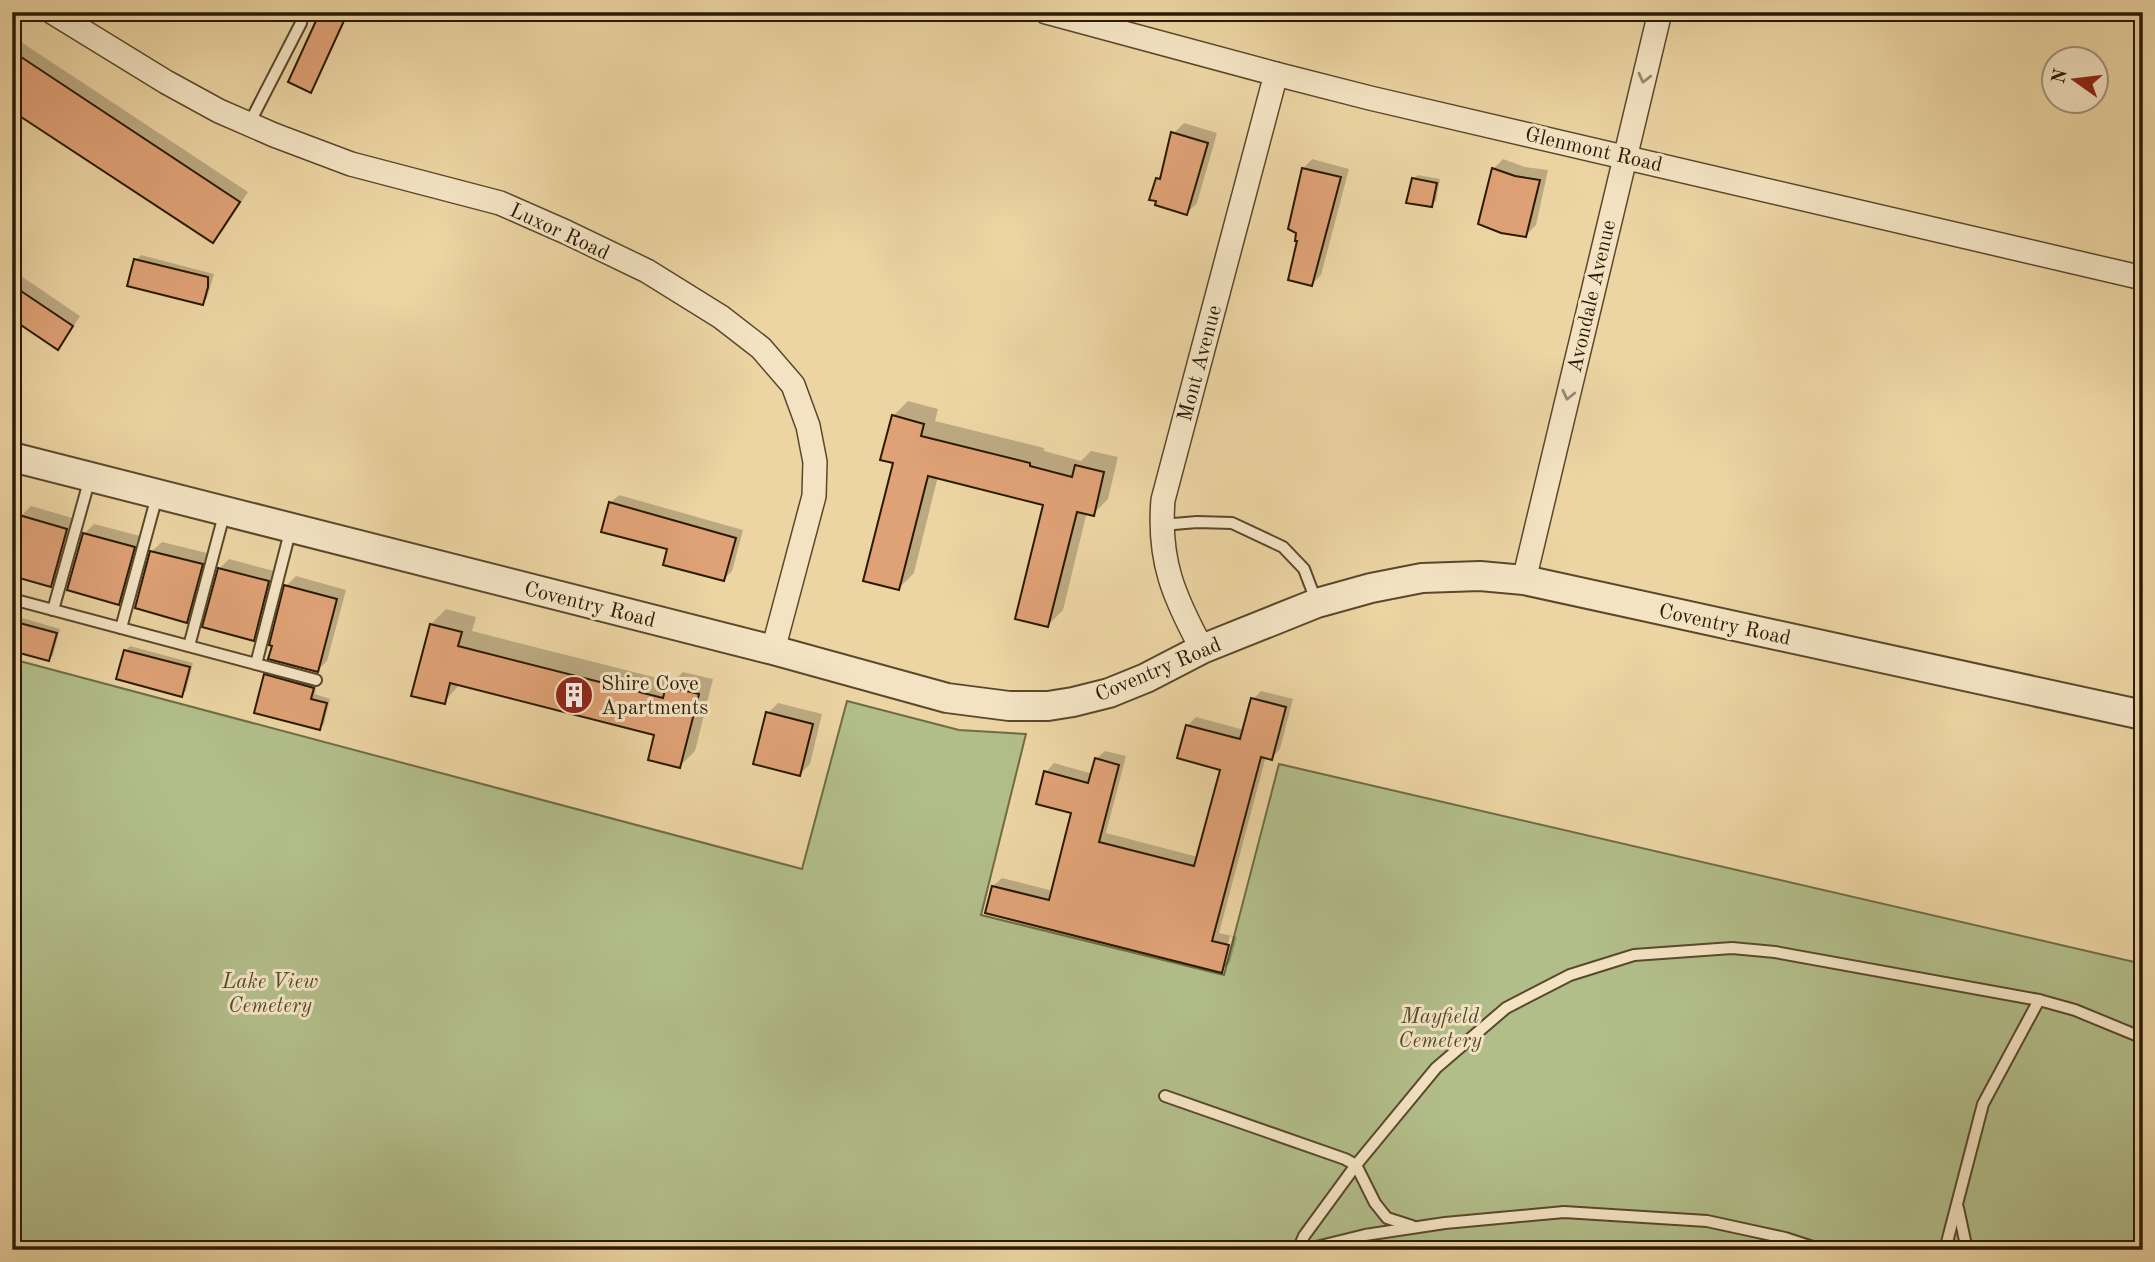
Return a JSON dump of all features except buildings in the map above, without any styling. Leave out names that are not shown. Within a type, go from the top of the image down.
[{"type":"street","name":"Luxor Road","points":[[52,12],[166,82],[249,124],[351,164],[500,203],[555,227],[647,271],[721,317],[761,348],[793,386],[808,426],[815,462],[814,496],[773,650]]},
{"type":"street","name":"Glenmont Road","points":[[1046,12],[1276,74],[2143,278]]},
{"type":"street","name":"Avondale Avenue","points":[[1524,580],[1660,12]]},
{"type":"street","name":"Mont Avenue","points":[[1202,649],[1169,578],[1161,526],[1163,500],[1276,74]]},
{"type":"street","name":"Coventry Road","points":[[12,457],[773,650],[959,701],[1022,706],[1073,702],[1109,693],[1146,678],[1202,649],[1317,603],[1422,578],[1480,576],[1524,580],[2143,715]]},
{"type":"lane","points":[[249,124],[301,23],[303,12]]},
{"type":"lane","points":[[53,610],[90,477]]},
{"type":"lane","points":[[121,628],[158,494]]},
{"type":"lane","points":[[188,646],[225,511]]},
{"type":"lane","points":[[1161,526],[1197,522],[1232,523],[1283,547],[1304,569],[1317,603]]},
{"type":"lane","points":[[257,664],[292,528]]},
{"type":"lane","points":[[12,599],[316,680]]},
{"type":"lane","points":[[1822,1250],[1785,1238],[1707,1222],[1563,1212],[1414,1227],[1301,1250],[1304,1236],[1356,1165],[1436,1068],[1506,1008],[1570,975],[1634,955],[1731,948],[1775,952],[2039,1000],[2075,1010],[2143,1038]]},
{"type":"lane","points":[[1945,1250],[1983,1104],[2039,1000]]},
{"type":"lane","points":[[1165,1096],[1345,1159],[1356,1165],[1375,1203],[1387,1218],[1414,1227]]},
{"type":"lane","points":[[1957,1199],[1967,1250]]},
{"type":"green space","points":[[12,659],[802,869],[847,701],[959,730],[1026,734],[981,915],[1224,975],[1279,764],[2143,964],[2143,1250],[12,1250]]},
{"type":"place","name":"Shire Cove Apartments","points":[[574,695]]},
{"type":"park label","name":"Lake View Cemetery","points":[[270,993]]},
{"type":"park label","name":"Mayfield Cemetery","points":[[1440,1028]]}]
